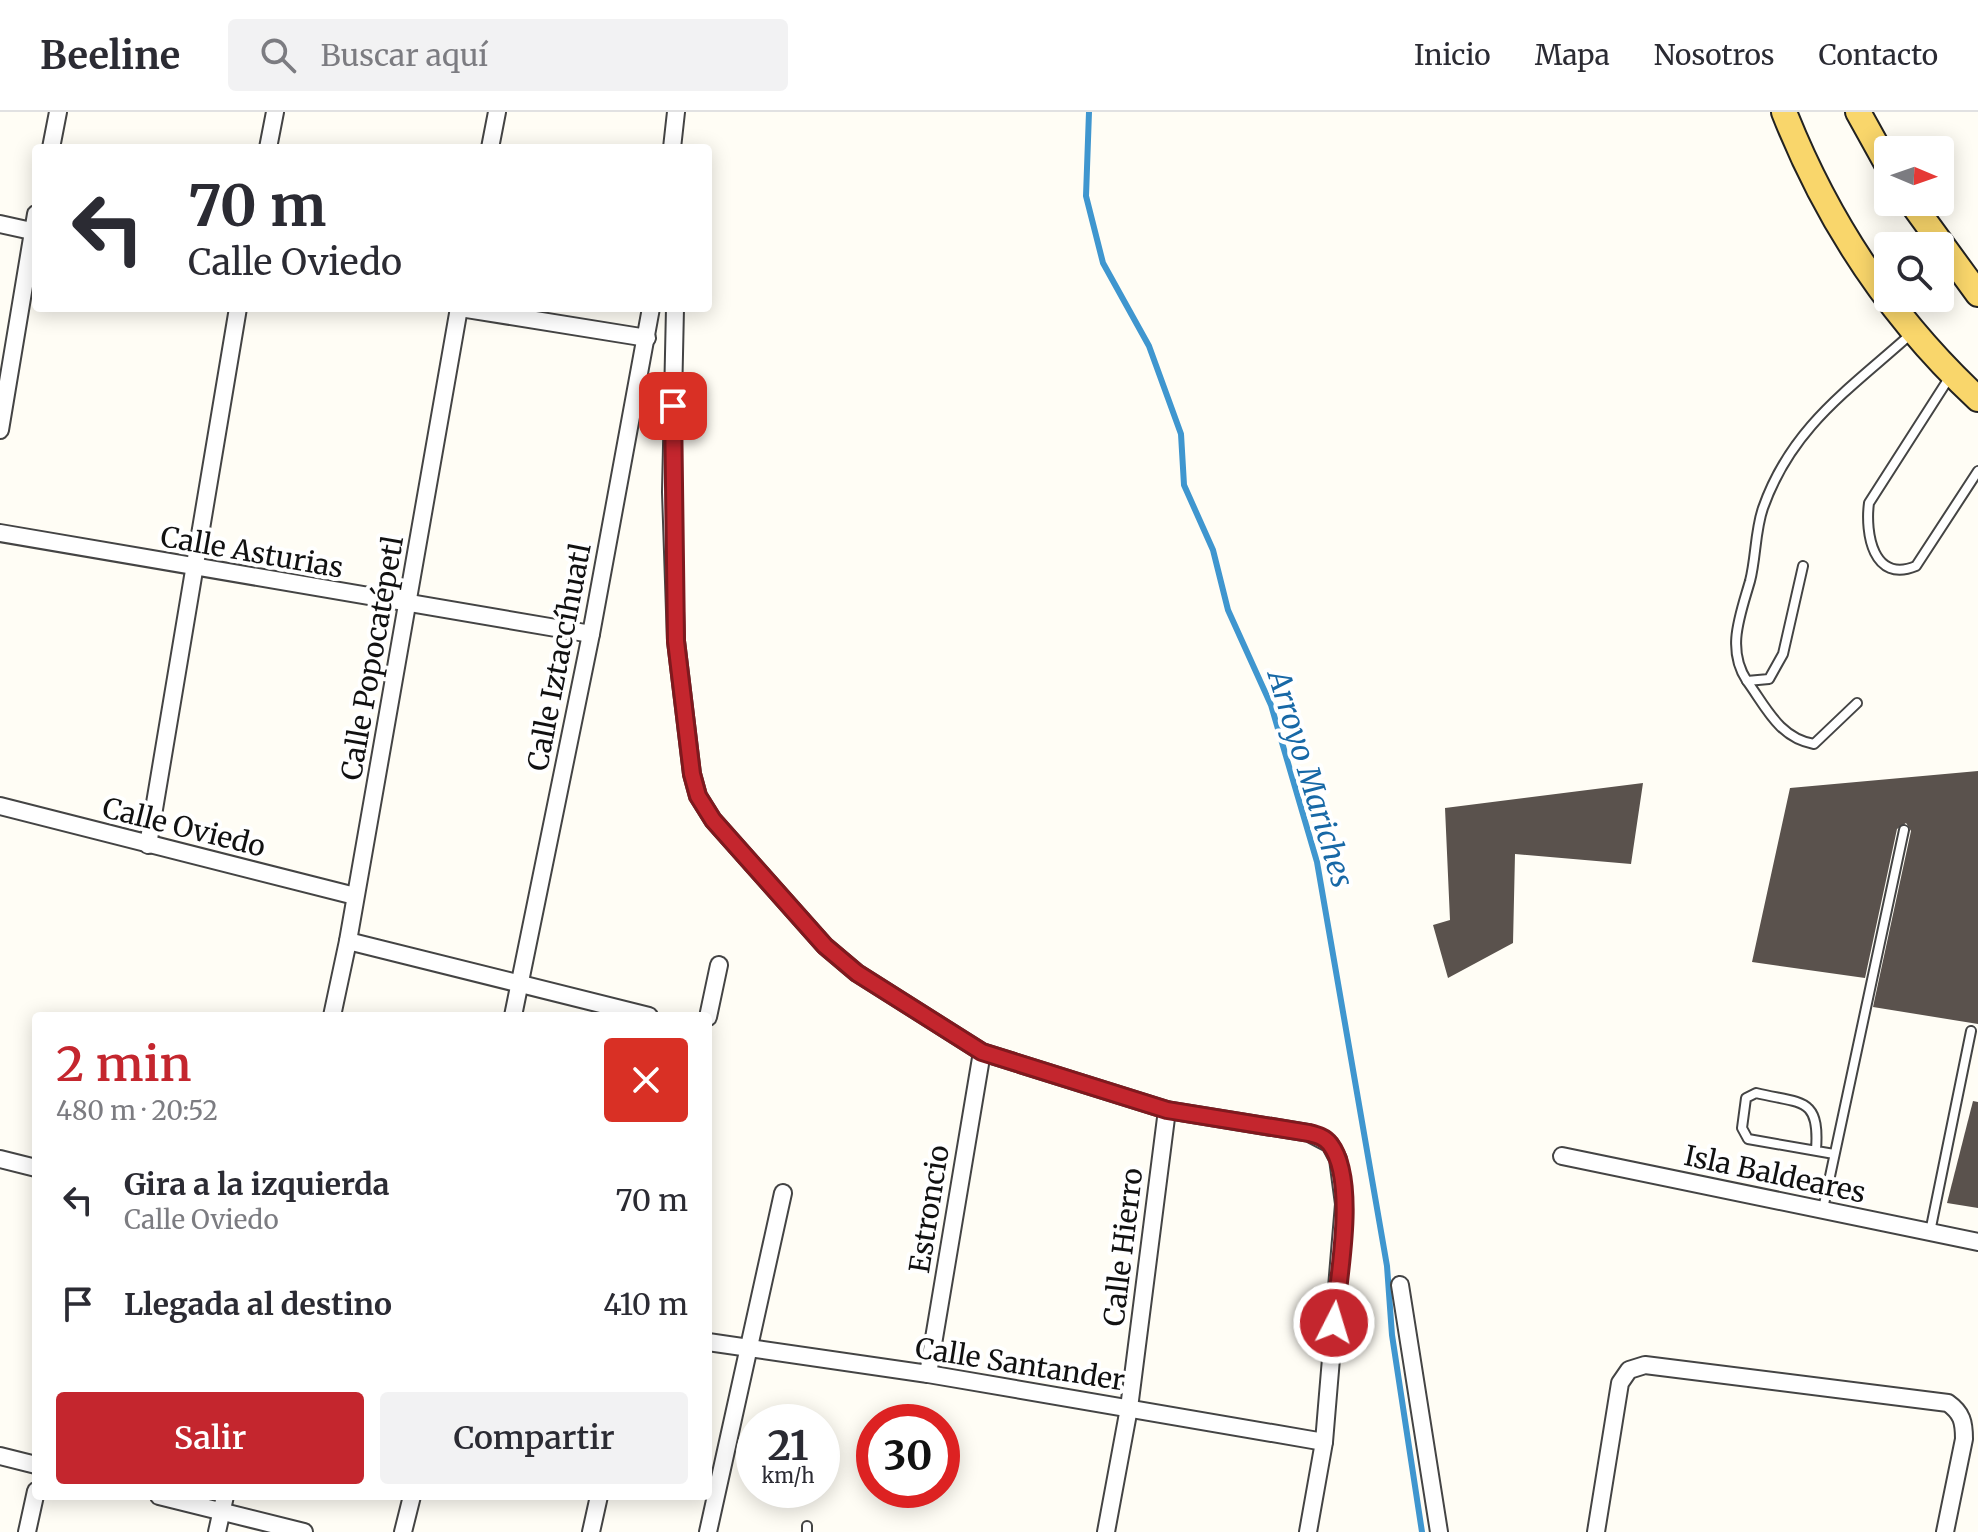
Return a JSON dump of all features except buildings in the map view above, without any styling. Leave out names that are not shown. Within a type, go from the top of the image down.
[{"type":"main road","points":[[1784,112],[1825,204],[1857,257],[1913,333],[1978,399]]},
{"type":"main road","points":[[1858,112],[1874,141]]},
{"type":"main road","points":[[1921,216],[1978,294]]},
{"type":"street","points":[[52,144],[58,112]]},
{"type":"street","points":[[269,144],[275,112]]},
{"type":"street","points":[[491,144],[497,112]]},
{"type":"street","points":[[673,144],[678,112]]},
{"type":"street","points":[[678,112],[681,144]]},
{"type":"street","points":[[0,224],[32,231]]},
{"type":"street","points":[[0,430],[32,243]]},
{"type":"street","points":[[148,845],[237,312]]},
{"type":"street","name":"Calle Popocatépetl","points":[[333,1012],[459,312]]},
{"type":"street","points":[[485,312],[647,338]]},
{"type":"street","name":"Calle Iztaccíhuatl","points":[[514,1012],[591,634],[650,312]]},
{"type":"street","points":[[675,312],[671,492],[676,641],[687,745],[698,796],[713,820],[825,946],[857,973],[982,1052],[1167,1110],[1309,1133],[1330,1144],[1338,1159],[1344,1204],[1324,1442],[1308,1532]]},
{"type":"street","name":"Calle Asturias","points":[[0,533],[195,569],[591,634]]},
{"type":"street","name":"Calle Oviedo","points":[[0,806],[355,896]]},
{"type":"street","points":[[348,941],[634,1012]]},
{"type":"street","points":[[709,1012],[719,965]]},
{"type":"street","name":"Estroncio","points":[[928,1374],[982,1052]]},
{"type":"street","name":"Calle Hierro","points":[[1106,1532],[1129,1408],[1167,1110]]},
{"type":"street","name":"Isla Baldeares","points":[[1562,1156],[1978,1242]]},
{"type":"street","points":[[0,1159],[32,1167]]},
{"type":"street","points":[[708,1532],[783,1193]]},
{"type":"street","points":[[1400,1285],[1439,1532]]},
{"type":"street","name":"Calle Santander","points":[[712,1343],[749,1351],[928,1374],[1324,1442]]},
{"type":"street","points":[[1596,1532],[1620,1383],[1629,1370],[1645,1365],[1948,1403],[1958,1410],[1964,1423],[1964,1439],[1945,1532]]},
{"type":"street","points":[[0,1456],[32,1464]]},
{"type":"street","points":[[27,1532],[34,1500]]},
{"type":"street","points":[[191,1500],[223,1504],[304,1532]]},
{"type":"street","points":[[403,1532],[411,1500]]},
{"type":"street","points":[[591,1532],[598,1500]]},
{"type":"street","points":[[217,1532],[223,1504]]},
{"type":"lane","points":[[1857,703],[1814,744],[1797,741],[1784,732],[1736,664],[1736,631],[1755,564],[1761,512],[1784,458],[1812,422],[1913,333]]},
{"type":"lane","points":[[1952,373],[1869,503],[1866,527],[1870,548],[1892,569],[1906,571],[1916,566],[1978,471]]},
{"type":"lane","points":[[1747,681],[1769,679],[1783,654],[1803,566]]},
{"type":"lane","points":[[1823,1210],[1904,830]]},
{"type":"lane","points":[[1930,1232],[1971,1031]]},
{"type":"lane","points":[[1816,1150],[1818,1122],[1813,1111],[1802,1104],[1756,1093],[1746,1098],[1742,1128],[1748,1139],[1834,1154]]},
{"type":"waterway","name":"Arroyo Mariches","points":[[1089,112],[1086,196],[1103,263],[1149,346],[1181,434],[1184,485],[1213,550],[1228,610],[1271,705],[1317,862],[1387,1266],[1392,1335],[1422,1532]]},
{"type":"route","points":[[673,406],[671,492],[676,641],[692,774],[698,796],[713,820],[825,946],[857,973],[982,1052],[1167,1110],[1309,1133],[1330,1144],[1338,1159],[1344,1204],[1334,1323]]}]
